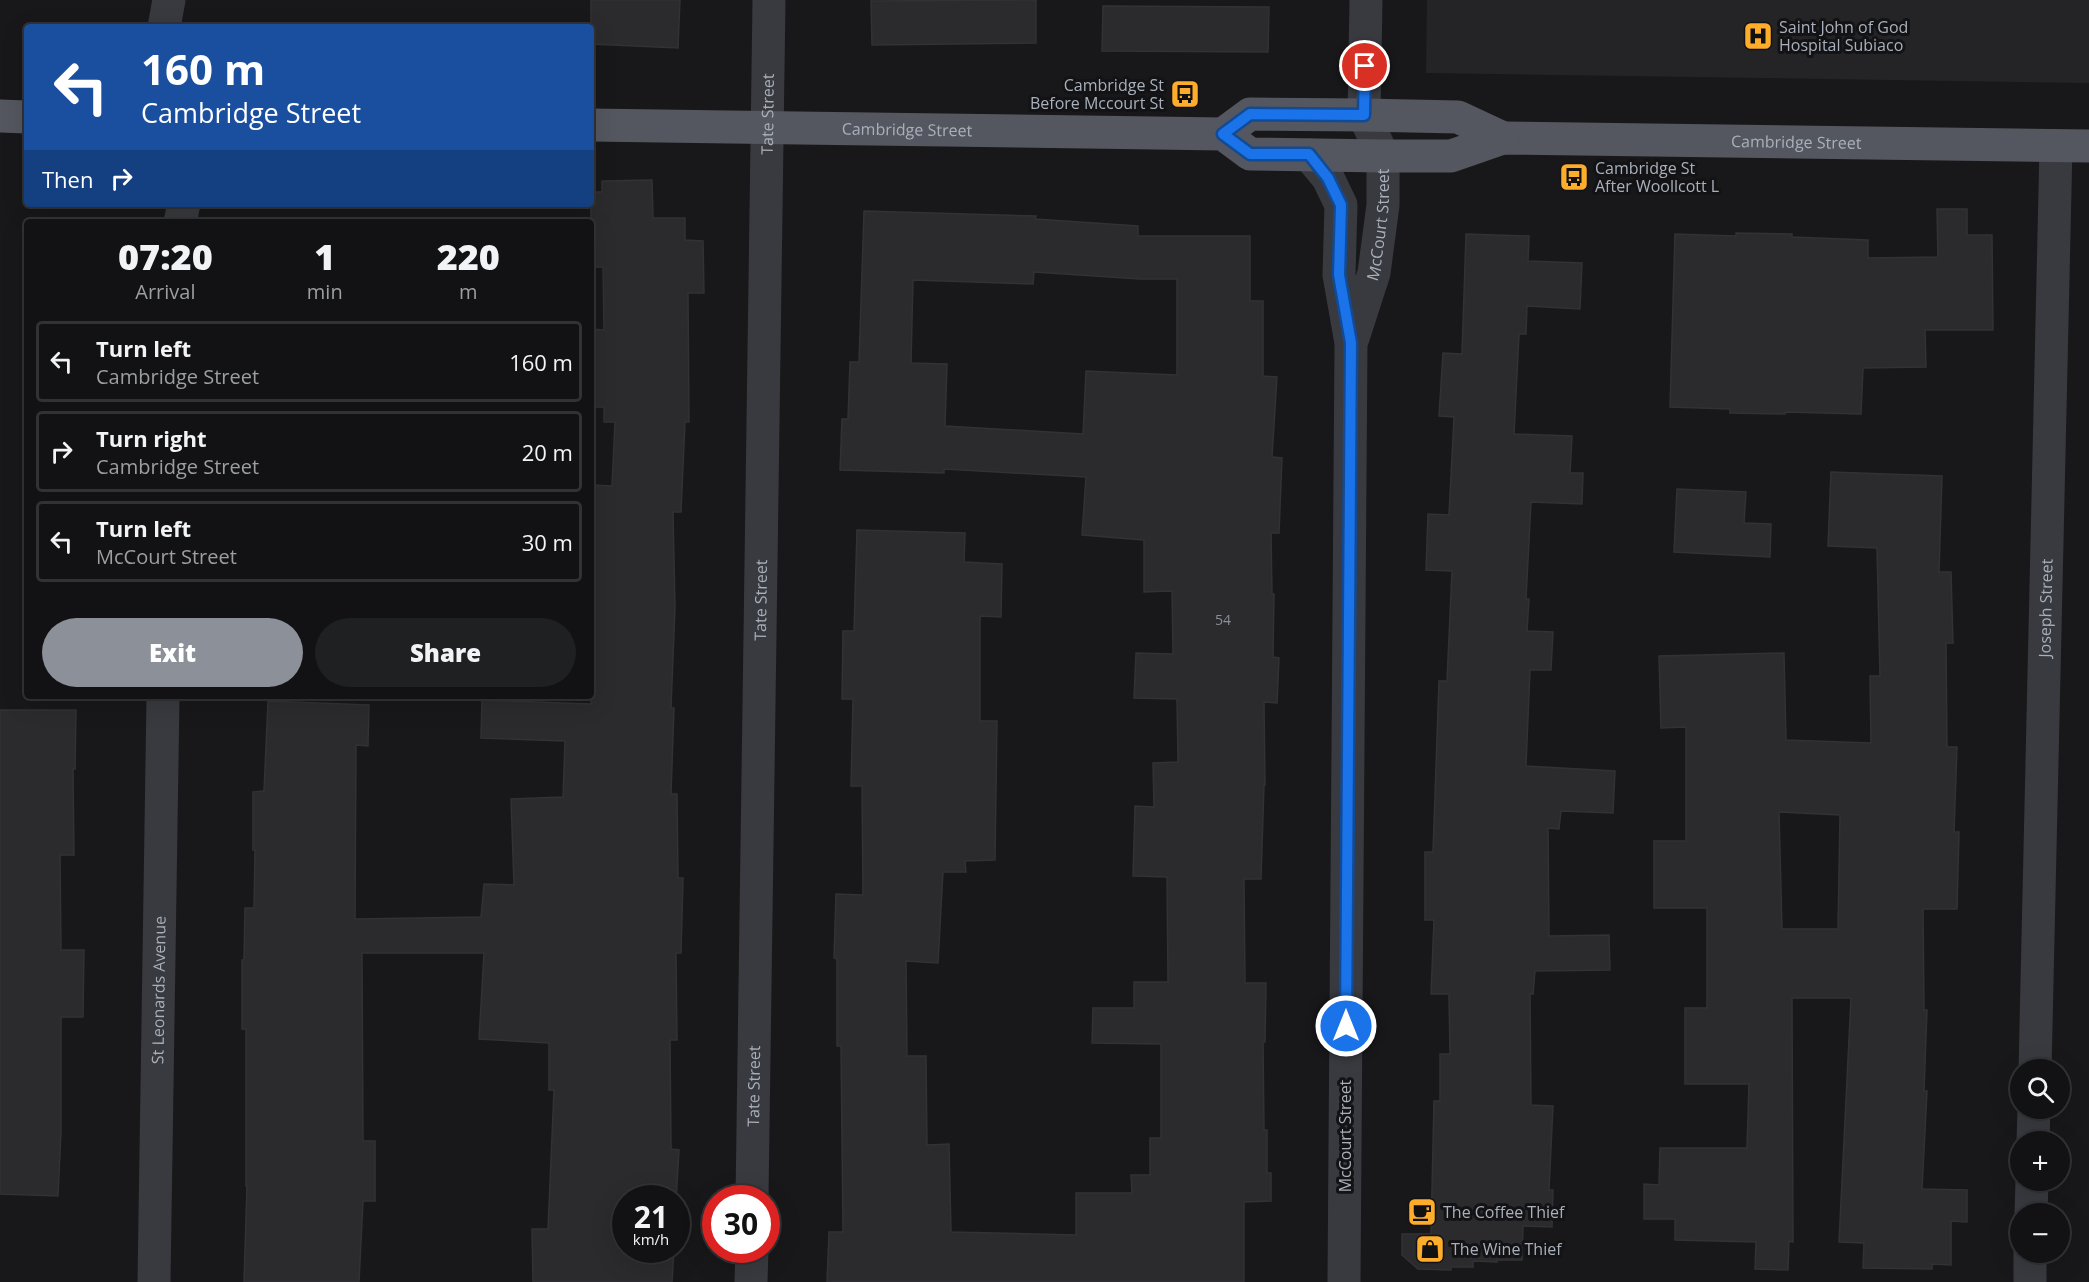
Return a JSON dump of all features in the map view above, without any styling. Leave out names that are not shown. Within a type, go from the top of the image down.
[{"type":"main road","name":"Cambridge Street","points":[[1223,134],[1250,114],[1364,115],[1458,117],[1503,138]]},
{"type":"main road","points":[[0,116],[24,117]]},
{"type":"main road","name":"Cambridge Street","points":[[594,125],[1223,134],[1250,154],[1383,156],[1451,156],[1503,138],[2089,147]]},
{"type":"street","points":[[165,24],[169,0]]},
{"type":"street","points":[[182,0],[186,24]]},
{"type":"street","name":"Tate Street","points":[[752,1185],[769,0]]},
{"type":"street","name":"McCourt Street","points":[[1351,343],[1374,273],[1383,205],[1383,156],[1364,115],[1366,0]]},
{"type":"street","name":"Joseph Street","points":[[2035,1059],[2056,146]]},
{"type":"street","name":"McCourt Street","points":[[1309,154],[1328,178],[1341,205],[1339,275],[1351,343],[1344,1282]]},
{"type":"street","name":"St Leonards Avenue","points":[[154,1282],[163,699]]},
{"type":"street","points":[[751,1282],[752,1263]]},
{"type":"street","points":[[2030,1263],[2030,1282]]},
{"type":"shaded area","name":"Saint John of God Hospital Subiaco","points":[[1427,0],[2089,0],[2089,83],[1426,73]]},
{"type":"building","points":[[591,0],[680,0],[678,48],[594,44],[594,24],[591,24]]},
{"type":"building","points":[[1036,0],[1036,43],[872,45],[871,1]]},
{"type":"building","points":[[1103,6],[1269,7],[1268,52],[1102,51]]},
{"type":"building","points":[[652,180],[653,218],[685,218],[685,240],[703,241],[704,293],[688,293],[689,422],[685,422],[681,512],[673,512],[675,607],[671,708],[674,708],[671,794],[677,794],[678,878],[683,878],[681,953],[676,953],[677,1040],[670,1040],[671,1149],[679,1150],[677,1185],[612,1185],[612,1263],[673,1263],[672,1282],[533,1282],[532,1229],[548,1229],[554,1090],[549,1090],[549,1043],[479,1039],[484,953],[362,953],[363,1141],[375,1141],[375,1201],[363,1201],[359,1282],[244,1282],[247,1186],[246,1029],[242,1029],[242,960],[244,960],[245,908],[254,908],[253,792],[264,791],[268,701],[369,705],[368,746],[356,745],[355,919],[481,917],[484,884],[514,885],[511,799],[563,797],[565,741],[481,738],[482,700],[591,704],[591,699],[594,699],[594,485],[612,486],[615,422],[604,422],[604,407],[594,407],[594,329],[604,330],[603,267],[594,267],[594,219],[591,219],[591,207],[594,207],[594,192],[602,192],[602,181]]},
{"type":"building","points":[[1937,209],[1967,209],[1967,235],[1992,235],[1993,330],[1925,330],[1926,367],[1863,368],[1861,414],[1730,413],[1730,409],[1670,407],[1675,234],[1736,236],[1736,233],[1792,234],[1792,237],[1868,240],[1868,258],[1938,257]]},
{"type":"building","points":[[864,211],[1036,216],[1035,219],[1138,226],[1138,236],[1250,236],[1250,301],[1263,301],[1263,376],[1277,377],[1272,457],[1282,458],[1279,533],[1271,533],[1272,594],[1274,594],[1273,657],[1279,658],[1277,703],[1264,702],[1265,785],[1261,879],[1244,879],[1245,983],[1266,983],[1265,1042],[1263,1042],[1264,1130],[1267,1130],[1267,1173],[1271,1173],[1271,1201],[1244,1202],[1244,1282],[827,1282],[829,1232],[843,1232],[841,1046],[837,1046],[837,959],[834,958],[836,894],[863,895],[862,786],[851,786],[853,699],[842,699],[843,631],[854,631],[857,530],[965,533],[964,562],[1002,564],[1001,617],[980,616],[980,721],[997,721],[995,860],[965,861],[966,872],[943,872],[938,963],[906,961],[907,1056],[926,1056],[927,1145],[949,1144],[951,1232],[1076,1235],[1076,1193],[1132,1193],[1131,1175],[1150,1175],[1150,1138],[1161,1138],[1161,1044],[1092,1043],[1093,1008],[1134,1008],[1134,982],[1168,982],[1167,877],[1133,876],[1135,806],[1154,807],[1153,763],[1178,762],[1177,699],[1134,698],[1136,653],[1173,654],[1172,591],[1144,592],[1144,540],[1082,535],[1086,477],[944,469],[944,473],[840,470],[842,419],[848,419],[850,362],[859,362]],"holes":[[[1034,272],[1140,279],[1177,279],[1177,375],[1086,371],[1083,434],[945,426],[947,364],[911,363],[913,280],[1033,284]]]},
{"type":"building","points":[[1466,234],[1529,236],[1528,261],[1582,263],[1580,309],[1527,306],[1526,334],[1519,334],[1514,434],[1572,436],[1570,473],[1583,473],[1582,504],[1531,502],[1526,599],[1529,599],[1527,631],[1553,632],[1551,670],[1530,670],[1526,766],[1615,771],[1613,813],[1561,811],[1559,829],[1548,828],[1549,936],[1609,935],[1610,970],[1535,971],[1533,994],[1530,994],[1531,1105],[1553,1106],[1549,1190],[1553,1190],[1552,1227],[1523,1226],[1522,1260],[1473,1261],[1473,1267],[1451,1267],[1451,1270],[1418,1269],[1402,1255],[1402,1234],[1431,1234],[1434,1101],[1440,1101],[1440,1054],[1450,1054],[1449,994],[1431,994],[1434,920],[1425,920],[1425,852],[1433,852],[1439,681],[1447,681],[1452,571],[1426,570],[1428,514],[1449,515],[1454,417],[1439,416],[1443,353],[1462,354]]},
{"type":"building","points":[[1831,472],[1942,476],[1939,572],[1951,572],[1953,643],[1946,643],[1947,747],[1957,747],[1954,832],[1959,832],[1957,909],[1923,909],[1924,1010],[1927,1010],[1924,1091],[1927,1091],[1922,1189],[1967,1190],[1967,1222],[1951,1221],[1951,1265],[1932,1264],[1932,1269],[1863,1268],[1864,1243],[1839,1242],[1851,998],[1792,998],[1793,1242],[1789,1241],[1788,1270],[1755,1269],[1756,1242],[1675,1240],[1675,1219],[1644,1219],[1644,1184],[1659,1185],[1660,1148],[1747,1148],[1749,1084],[1685,1084],[1685,1008],[1707,1008],[1707,908],[1654,908],[1654,841],[1686,841],[1686,727],[1661,728],[1659,656],[1784,653],[1786,740],[1871,743],[1870,676],[1880,676],[1877,548],[1828,546]],"holes":[[[1779,812],[1840,815],[1838,929],[1782,929]]]},
{"type":"building","points":[[1677,489],[1746,492],[1744,523],[1771,524],[1770,557],[1674,552]]},
{"type":"building","points":[[0,710],[76,710],[75,769],[73,769],[74,855],[60,855],[61,950],[84,950],[83,1017],[61,1017],[61,1131],[58,1196],[0,1194]]},
{"type":"place","name":"Saint John of God Hospital Subiaco","points":[[1758,36]]},
{"type":"place","name":"Cambridge St Before Mccourt St","points":[[1185,94]]},
{"type":"place","name":"Cambridge St After Woollcott L","points":[[1574,177]]},
{"type":"place","name":"The Coffee Thief","points":[[1422,1212]]},
{"type":"place","name":"The Wine Thief","points":[[1430,1249]]},
{"type":"route","points":[[1346,1026],[1351,343],[1339,275],[1341,205],[1328,178],[1309,154],[1250,154],[1223,134],[1250,114],[1364,115],[1365,66]]}]
